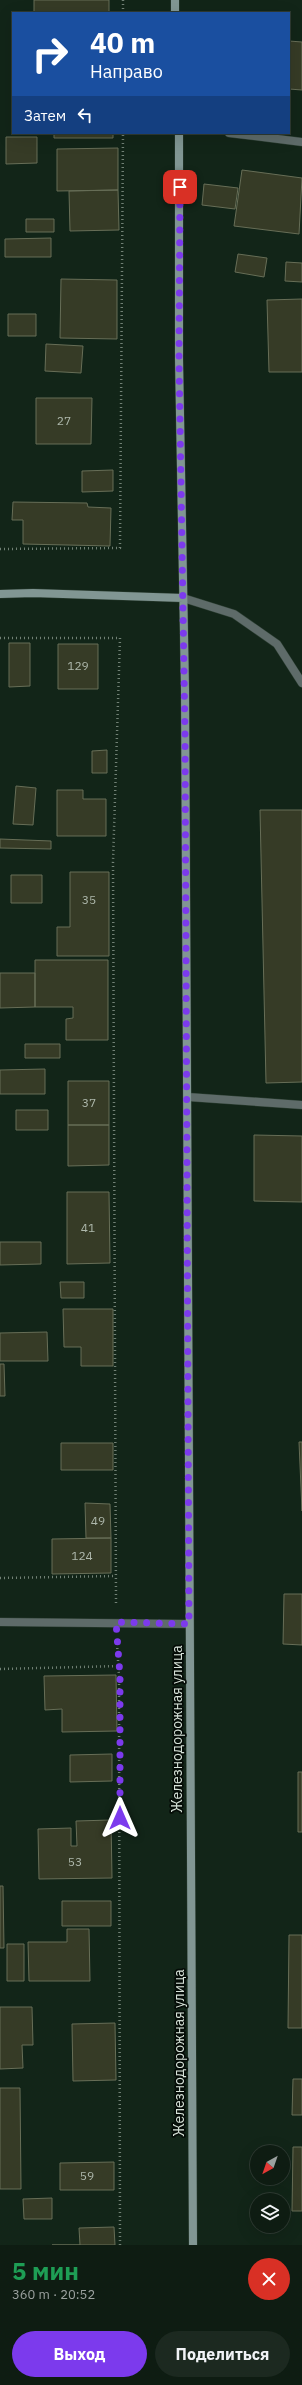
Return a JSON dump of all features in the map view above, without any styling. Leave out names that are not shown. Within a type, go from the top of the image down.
[{"type":"street","points":[[175,0],[175,12]]},
{"type":"street","name":"Железнодорожная улица","points":[[179,134],[188,1097],[189,1624],[193,2245]]},
{"type":"street","points":[[238,134],[302,142]]},
{"type":"street","points":[[0,594],[33,593],[183,598],[234,614],[277,644],[302,683]]},
{"type":"street","points":[[188,1097],[302,1105]]},
{"type":"street","points":[[0,1622],[116,1622],[189,1624]]},
{"type":"path","points":[[123,0],[123,12]]},
{"type":"path","points":[[0,549],[120,548],[123,134]]},
{"type":"path","points":[[0,638],[120,638],[113,862],[116,1622],[119,1666],[120,2245]]},
{"type":"path","points":[[0,1578],[116,1576]]},
{"type":"path","points":[[0,1669],[119,1666]]},
{"type":"building","points":[[34,0],[109,0],[109,12],[34,12]]},
{"type":"building","points":[[290,41],[302,42],[302,90],[290,89]]},
{"type":"building","points":[[54,134],[113,134],[113,138],[54,138]]},
{"type":"building","points":[[6,137],[37,137],[37,163],[6,164]]},
{"type":"building","points":[[118,148],[118,190],[57,191],[57,149]]},
{"type":"building","points":[[242,170],[302,178],[299,234],[234,226]]},
{"type":"building","points":[[204,184],[238,188],[235,209],[202,205]]},
{"type":"building","points":[[118,190],[119,230],[70,231],[69,191]]},
{"type":"building","points":[[26,219],[54,219],[54,232],[26,232]]},
{"type":"building","points":[[51,238],[51,257],[5,257],[5,239]]},
{"type":"building","points":[[238,254],[267,258],[264,277],[235,272]]},
{"type":"building","points":[[286,262],[302,263],[302,282],[285,281]]},
{"type":"building","points":[[61,279],[117,280],[117,339],[60,338]]},
{"type":"building","points":[[302,299],[302,372],[269,372],[267,300]]},
{"type":"building","points":[[8,314],[36,314],[36,336],[8,336]]},
{"type":"building","points":[[46,344],[83,346],[81,373],[45,371]]},
{"type":"building","points":[[36,398],[92,398],[91,444],[36,444]]},
{"type":"building","points":[[113,470],[113,491],[82,492],[82,471]]},
{"type":"building","points":[[13,502],[87,503],[88,507],[111,508],[110,546],[23,544],[23,520],[12,520]]},
{"type":"building","points":[[9,643],[30,643],[30,686],[9,687]]},
{"type":"building","points":[[58,644],[98,644],[98,689],[58,689]]},
{"type":"building","points":[[107,750],[107,773],[92,773],[92,751]]},
{"type":"building","points":[[16,786],[36,788],[33,825],[13,824]]},
{"type":"building","points":[[57,790],[83,790],[83,799],[106,799],[106,836],[57,836]]},
{"type":"building","points":[[260,810],[302,810],[302,1082],[266,1083]]},
{"type":"building","points":[[0,839],[51,841],[51,849],[0,848]]},
{"type":"building","points":[[70,872],[109,872],[109,956],[57,956],[57,927],[70,927]]},
{"type":"building","points":[[11,875],[42,875],[42,903],[11,903]]},
{"type":"building","points":[[35,960],[108,960],[108,1040],[66,1040],[66,1019],[73,1018],[73,1007],[35,1007]]},
{"type":"building","points":[[0,973],[35,973],[35,1007],[0,1008]]},
{"type":"building","points":[[25,1044],[60,1044],[60,1058],[25,1058]]},
{"type":"building","points":[[45,1069],[45,1094],[0,1094],[0,1070]]},
{"type":"building","points":[[68,1081],[109,1081],[109,1125],[68,1125]]},
{"type":"building","points":[[16,1110],[48,1110],[48,1130],[16,1130]]},
{"type":"building","points":[[68,1125],[109,1125],[109,1165],[68,1166]]},
{"type":"building","points":[[254,1135],[302,1136],[302,1202],[254,1201]]},
{"type":"building","points":[[67,1192],[109,1192],[110,1263],[67,1264]]},
{"type":"building","points":[[0,1242],[41,1242],[41,1264],[0,1265]]},
{"type":"building","points":[[60,1282],[84,1282],[84,1298],[61,1298]]},
{"type":"building","points":[[63,1309],[113,1309],[113,1366],[81,1366],[81,1347],[64,1347]]},
{"type":"building","points":[[47,1332],[48,1361],[0,1361],[0,1333]]},
{"type":"building","points":[[0,1364],[4,1364],[5,1396],[0,1396]]},
{"type":"building","points":[[299,1442],[302,1442],[302,1511]]},
{"type":"building","points":[[61,1443],[113,1443],[113,1470],[61,1470]]},
{"type":"building","points":[[85,1503],[110,1504],[111,1538],[86,1538]]},
{"type":"building","points":[[111,1538],[111,1573],[52,1574],[52,1539]]},
{"type":"building","points":[[284,1594],[302,1594],[302,1645],[283,1644]]},
{"type":"building","points":[[116,1675],[117,1731],[62,1732],[62,1709],[45,1710],[44,1676]]},
{"type":"building","points":[[112,1754],[112,1781],[70,1782],[70,1755]]},
{"type":"building","points":[[298,1772],[302,1772],[302,1832],[298,1832]]},
{"type":"building","points":[[111,1820],[112,1878],[39,1879],[38,1829],[71,1828],[71,1846],[77,1846],[76,1821]]},
{"type":"building","points":[[0,1886],[3,1886],[4,1948],[0,1948]]},
{"type":"building","points":[[62,1901],[111,1901],[111,1926],[62,1926]]},
{"type":"building","points":[[67,1929],[89,1929],[90,1981],[29,1981],[28,1942],[67,1942]]},
{"type":"building","points":[[289,1935],[302,1935],[302,2028],[288,2028]]},
{"type":"building","points":[[7,1944],[24,1944],[24,1981],[7,1981]]},
{"type":"building","points":[[0,2007],[32,2007],[33,2045],[22,2045],[23,2068],[0,2069]]},
{"type":"building","points":[[115,2023],[116,2080],[73,2081],[72,2024]]},
{"type":"building","points":[[293,2079],[302,2079],[302,2115],[292,2115]]},
{"type":"building","points":[[0,2088],[20,2088],[21,2189],[0,2189]]},
{"type":"building","points":[[293,2147],[302,2147],[302,2211],[292,2211]]},
{"type":"building","points":[[114,2162],[114,2190],[60,2190],[60,2163]]},
{"type":"building","points":[[52,2198],[52,2219],[24,2219],[23,2199]]},
{"type":"building","points":[[114,2227],[115,2245],[80,2245],[79,2228]]},
{"type":"route","points":[[120,1818],[120,1676],[116,1622],[189,1624],[188,1097],[185,689],[182,638],[183,517],[179,359],[180,187]]}]
